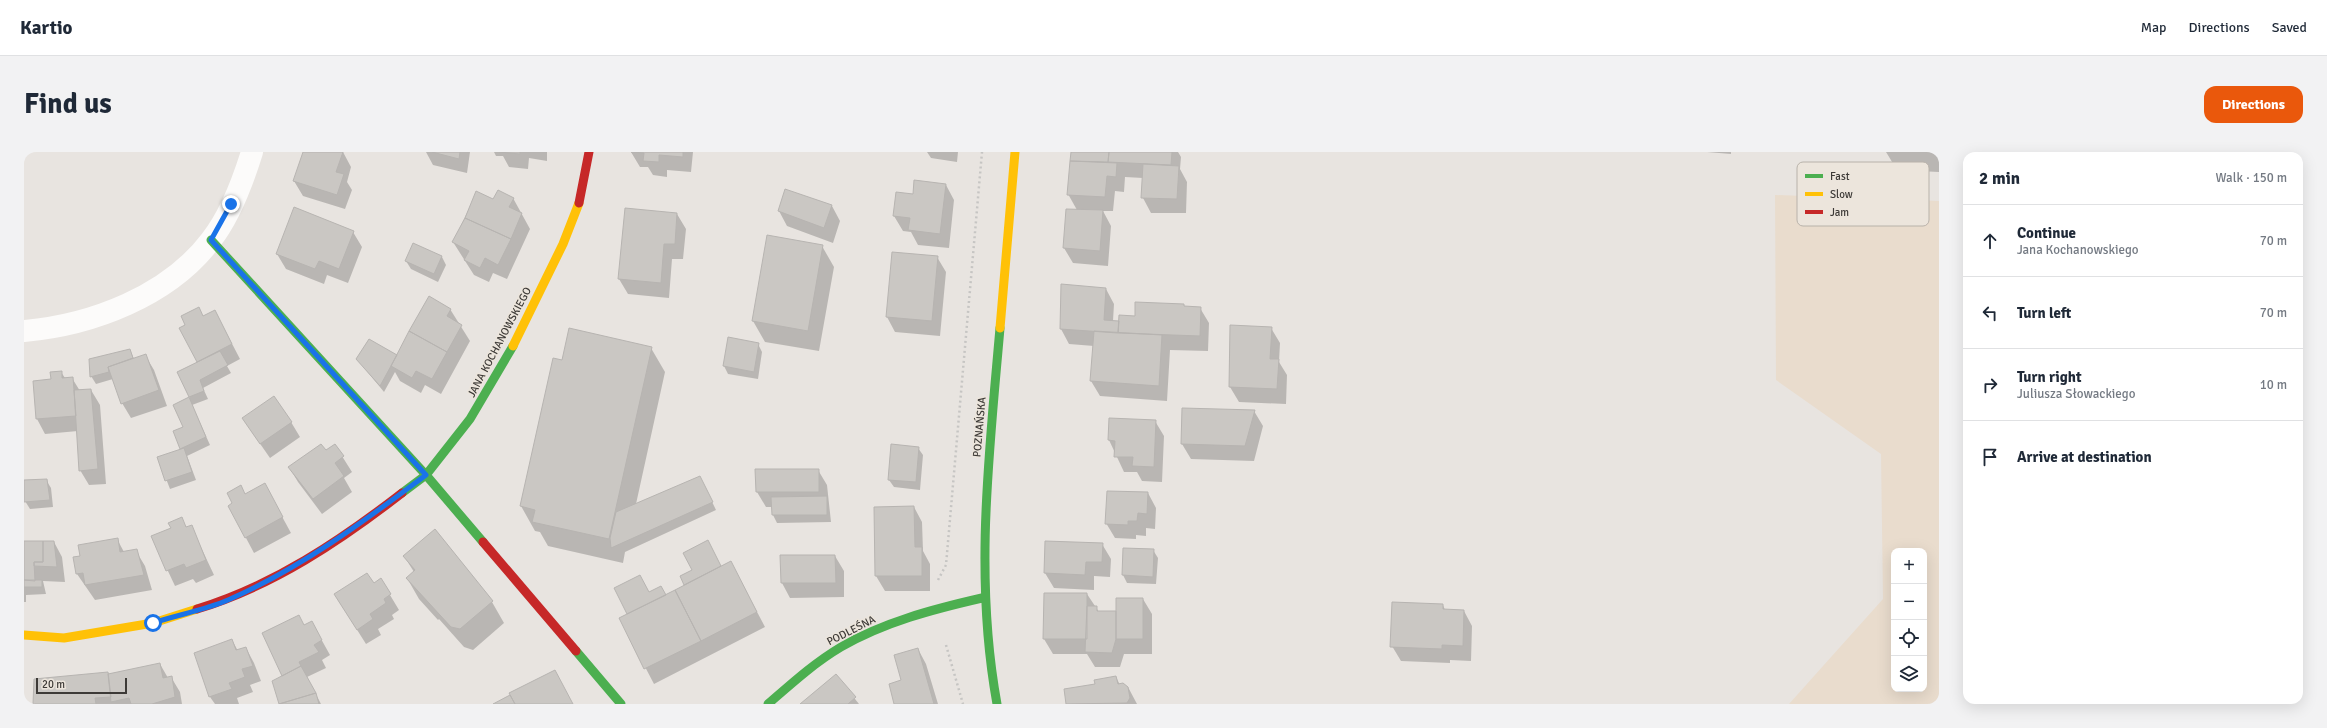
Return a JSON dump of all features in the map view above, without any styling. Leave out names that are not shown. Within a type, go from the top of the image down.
[{"type":"street","points":[[24,331],[44,329],[86,319],[131,303],[173,279],[211,240],[231,204],[252,152]]},
{"type":"street","name":"JANA KOCHANOWSKIEGO","points":[[24,636],[64,638],[138,625],[227,600],[294,567],[358,527],[426,475],[470,419],[504,363],[563,244],[580,200],[589,152]]},
{"type":"street","name":"POZNAŃSKA","points":[[996,704],[990,676],[982,598],[984,513],[1015,152]]},
{"type":"street","points":[[211,240],[426,475],[621,704]]},
{"type":"street","name":"PODLEŚNA","points":[[768,704],[824,658],[874,630],[936,608],[982,598]]},
{"type":"path","points":[[934,582],[940,579],[946,565],[982,152]]},
{"type":"path","points":[[946,645],[963,704]]},
{"type":"shaded area","points":[[1775,195],[1797,196],[1797,226],[1929,226],[1929,201],[1939,201],[1939,704],[1789,704],[1883,599],[1881,454],[1776,380]]},
{"type":"building","points":[[303,152],[343,152],[336,172],[344,174],[337,195],[293,181]]},
{"type":"building","points":[[432,152],[460,152],[459,159]]},
{"type":"building","points":[[499,152],[520,152],[520,154]]},
{"type":"building","points":[[631,152],[683,152],[683,157],[659,155],[659,162],[643,161],[644,153]]},
{"type":"building","points":[[1071,152],[1109,152],[1108,162],[1070,161]]},
{"type":"building","points":[[1109,152],[1172,152],[1171,165],[1108,162]]},
{"type":"building","points":[[1070,161],[1117,163],[1116,177],[1107,176],[1105,197],[1067,195]]},
{"type":"building","points":[[1143,164],[1179,166],[1177,199],[1141,198]]},
{"type":"building","points":[[914,180],[946,184],[940,234],[908,230],[910,218],[893,216],[896,192],[913,194]]},
{"type":"building","points":[[785,189],[832,205],[824,228],[778,211]]},
{"type":"building","points":[[498,190],[514,198],[509,207],[522,213],[511,239],[465,218],[476,191],[493,199]]},
{"type":"building","points":[[294,207],[354,231],[339,269],[319,261],[315,269],[276,254]]},
{"type":"building","points":[[625,208],[677,213],[675,244],[664,244],[661,283],[618,279]]},
{"type":"building","points":[[1066,209],[1103,210],[1100,251],[1063,248]]},
{"type":"building","points":[[465,218],[511,239],[498,265],[485,258],[480,268],[464,260],[469,251],[452,242]]},
{"type":"building","points":[[767,235],[823,245],[808,331],[752,321]]},
{"type":"building","points":[[413,243],[442,256],[434,274],[405,261]]},
{"type":"building","points":[[892,252],[938,256],[932,321],[886,317]]},
{"type":"building","points":[[1061,284],[1106,288],[1104,320],[1119,321],[1118,333],[1060,329]]},
{"type":"building","points":[[429,296],[451,309],[447,316],[462,325],[447,352],[409,331]]},
{"type":"building","points":[[1135,302],[1184,304],[1184,306],[1201,307],[1200,336],[1118,333],[1119,315],[1135,316]]},
{"type":"building","points":[[199,307],[203,316],[215,310],[232,344],[197,362],[179,328],[185,325],[181,316]]},
{"type":"building","points":[[1230,325],[1272,327],[1270,359],[1279,359],[1277,389],[1229,387]]},
{"type":"building","points":[[569,328],[652,347],[609,539],[532,522],[535,510],[520,506],[553,358],[562,360]]},
{"type":"building","points":[[409,331],[447,352],[432,379],[416,371],[412,378],[391,366]]},
{"type":"building","points":[[1094,331],[1162,335],[1159,386],[1090,381]]},
{"type":"building","points":[[728,337],[759,343],[754,372],[723,366]]},
{"type":"building","points":[[369,339],[397,355],[380,386],[356,359]]},
{"type":"building","points":[[130,349],[133,358],[108,367],[109,372],[90,377],[89,359]]},
{"type":"building","points":[[220,351],[228,365],[200,380],[204,391],[189,397],[177,372]]},
{"type":"building","points":[[146,354],[159,390],[121,404],[108,367]]},
{"type":"building","points":[[62,371],[62,378],[73,377],[76,416],[36,419],[33,381],[51,379],[50,372]]},
{"type":"building","points":[[91,389],[98,469],[79,471],[74,390]]},
{"type":"building","points":[[274,396],[292,422],[260,444],[242,418]]},
{"type":"building","points":[[189,397],[206,437],[180,449],[173,431],[183,427],[173,405]]},
{"type":"building","points":[[1182,408],[1255,410],[1245,446],[1181,444]]},
{"type":"building","points":[[1109,418],[1156,420],[1154,467],[1132,466],[1133,457],[1114,457],[1115,441],[1108,440]]},
{"type":"building","points":[[321,444],[326,450],[335,444],[344,456],[335,463],[344,476],[313,499],[288,467]]},
{"type":"building","points":[[891,444],[919,447],[916,482],[888,480]]},
{"type":"building","points":[[184,448],[192,472],[165,481],[157,457]]},
{"type":"building","points":[[755,469],[819,469],[819,492],[756,492]]},
{"type":"building","points":[[700,476],[713,502],[611,548],[610,538],[616,512]]},
{"type":"building","points":[[47,479],[50,500],[24,502],[24,480]]},
{"type":"building","points":[[265,483],[283,517],[245,538],[228,506],[232,503],[227,493],[241,485],[245,494]]},
{"type":"building","points":[[1107,491],[1148,492],[1147,514],[1138,513],[1137,521],[1128,521],[1128,525],[1105,524]]},
{"type":"building","points":[[827,496],[827,515],[772,515],[771,497]]},
{"type":"building","points":[[914,506],[915,547],[922,547],[922,576],[875,576],[874,507]]},
{"type":"building","points":[[182,517],[186,527],[192,525],[206,560],[186,568],[184,564],[166,571],[151,536],[171,528],[168,523]]},
{"type":"building","points":[[435,529],[493,601],[460,629],[451,627],[406,578],[415,570],[403,556]]},
{"type":"building","points":[[118,538],[120,552],[137,549],[144,575],[85,585],[83,573],[76,574],[73,557],[80,556],[78,545]]},
{"type":"building","points":[[708,540],[721,566],[684,585],[680,576],[692,570],[683,553]]},
{"type":"building","points":[[24,541],[43,541],[43,562],[34,562],[35,581],[24,580]]},
{"type":"building","points":[[43,541],[54,541],[57,567],[34,566],[34,562],[43,562]]},
{"type":"building","points":[[1045,541],[1103,543],[1102,562],[1086,562],[1085,575],[1044,573]]},
{"type":"building","points":[[1123,548],[1154,549],[1153,577],[1122,575]]},
{"type":"building","points":[[780,555],[835,555],[836,583],[781,583]]},
{"type":"building","points":[[731,561],[757,612],[701,641],[675,590]]},
{"type":"building","points":[[367,573],[374,583],[381,578],[391,594],[384,599],[386,603],[370,614],[373,619],[357,630],[334,594]]},
{"type":"building","points":[[640,575],[649,592],[661,586],[666,595],[627,614],[614,588]]},
{"type":"building","points":[[24,580],[42,580],[42,587],[24,587]]},
{"type":"building","points":[[675,590],[701,641],[644,669],[619,618]]},
{"type":"building","points":[[1044,593],[1087,593],[1087,639],[1043,639]]},
{"type":"building","points":[[1116,598],[1143,598],[1143,639],[1116,639]]},
{"type":"building","points":[[1392,602],[1443,604],[1443,609],[1464,610],[1463,646],[1442,645],[1442,649],[1390,647]]},
{"type":"building","points":[[1087,606],[1097,606],[1097,611],[1116,611],[1116,639],[1112,653],[1085,652]]},
{"type":"building","points":[[299,615],[304,625],[312,621],[322,640],[314,645],[319,652],[299,662],[301,666],[282,676],[262,633]]},
{"type":"building","points":[[232,639],[236,650],[246,647],[253,666],[242,669],[245,677],[229,683],[232,689],[209,697],[194,653]]},
{"type":"building","points":[[918,648],[934,704],[894,704],[889,684],[901,680],[894,655]]},
{"type":"building","points":[[160,663],[163,678],[172,676],[175,697],[152,704],[131,704],[129,698],[111,702],[108,674]]},
{"type":"building","points":[[301,666],[316,693],[279,704],[272,681]]},
{"type":"building","points":[[555,670],[573,704],[515,704],[509,693]]},
{"type":"building","points":[[108,672],[111,697],[95,698],[96,704],[33,704],[34,679]]},
{"type":"building","points":[[836,674],[856,697],[848,704],[800,704]]},
{"type":"building","points":[[1116,676],[1118,684],[1123,683],[1128,687],[1130,698],[1127,703],[1066,704],[1064,689],[1095,684],[1094,680]]},
{"type":"building","points":[[316,693],[319,704],[279,704]]},
{"type":"building","points":[[510,695],[515,704],[493,704]]},
{"type":"traffic: fast","points":[[211,240],[426,475],[483,542]]},
{"type":"traffic: fast","points":[[997,704],[990,657],[986,610],[985,563],[988,470],[1000,328]]},
{"type":"traffic: fast","points":[[402,493],[426,475],[470,419],[513,346]]},
{"type":"traffic: fast","points":[[768,704],[821,660],[857,638],[910,617],[982,598]]},
{"type":"traffic: fast","points":[[576,651],[621,704]]},
{"type":"traffic: slow","points":[[1000,328],[1015,152]]},
{"type":"traffic: slow","points":[[513,346],[563,244],[579,203]]},
{"type":"traffic: slow","points":[[24,635],[64,638],[153,623],[197,609]]},
{"type":"traffic: jam","points":[[579,203],[589,152]]},
{"type":"traffic: jam","points":[[197,609],[252,588],[279,575],[330,545],[402,493]]},
{"type":"traffic: jam","points":[[483,542],[576,651]]},
{"type":"route","points":[[153,623],[227,600],[294,567],[358,527],[426,475],[211,240],[231,204]]}]
